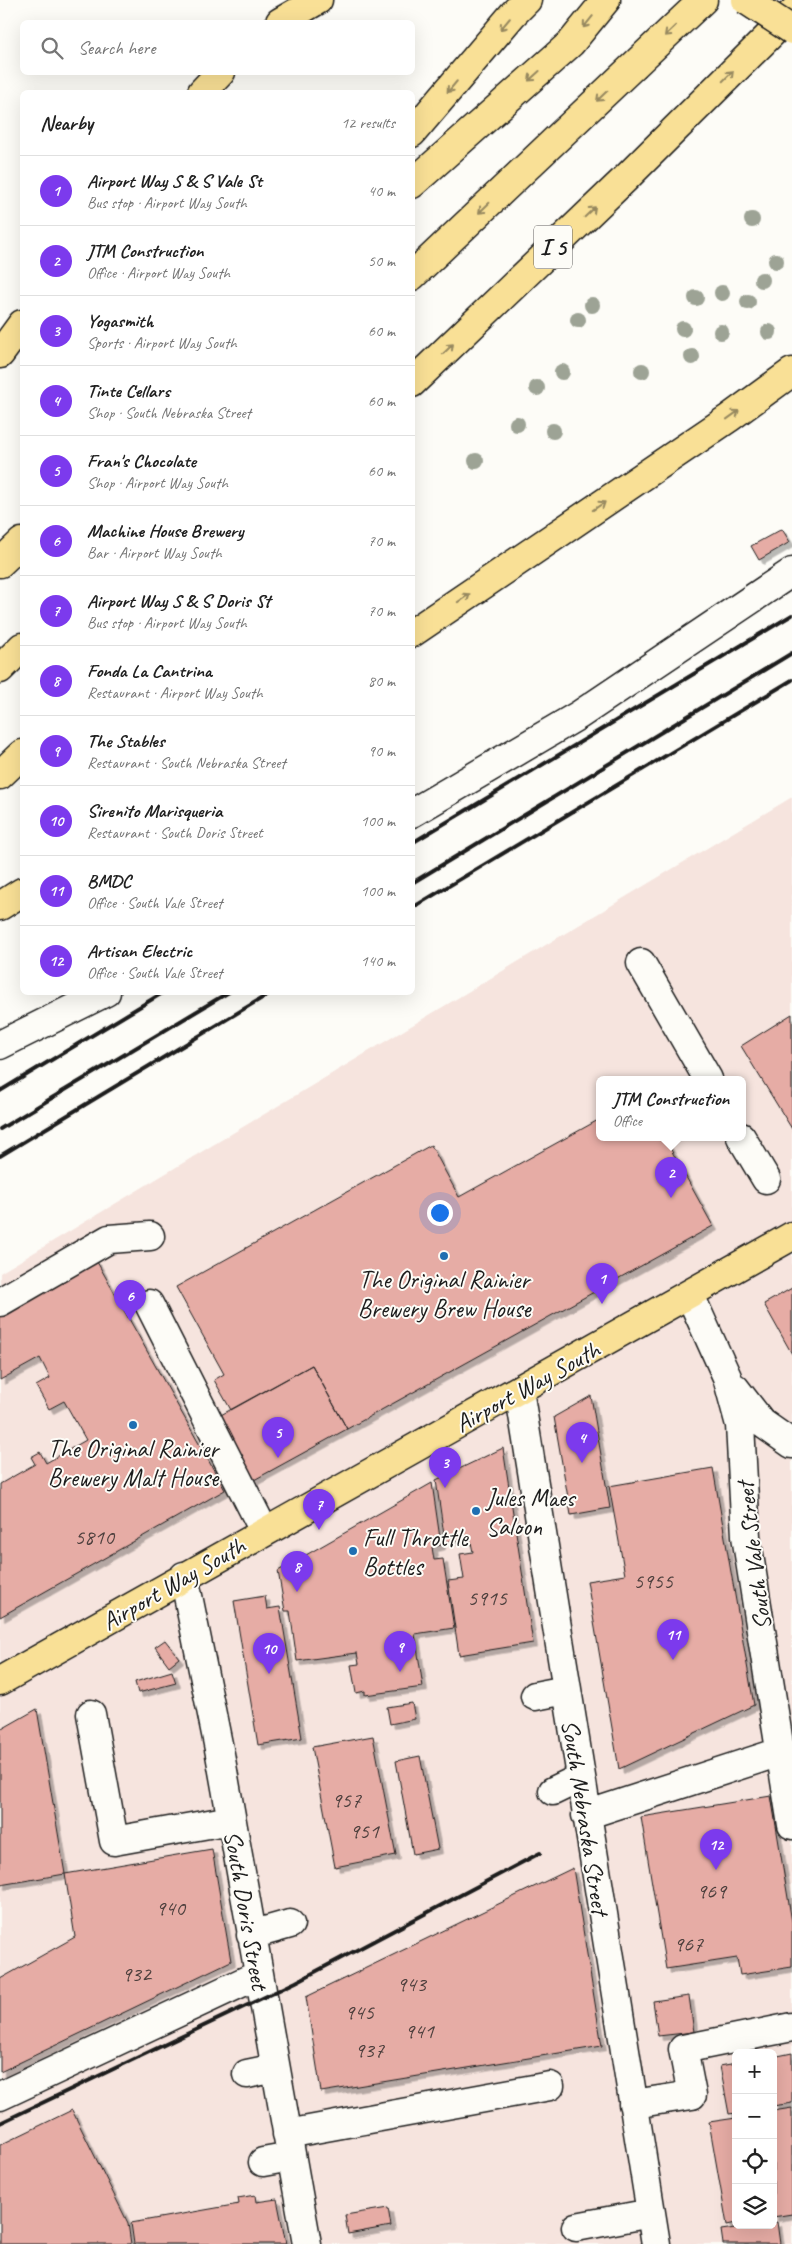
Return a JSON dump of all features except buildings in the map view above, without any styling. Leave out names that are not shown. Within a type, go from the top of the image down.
[{"type":"main road","points":[[283,20],[318,0]]},
{"type":"main road","points":[[415,129],[527,0]]},
{"type":"main road","points":[[415,181],[570,43],[606,0]]},
{"type":"main road","points":[[415,273],[703,0]]},
{"type":"main road","points":[[746,0],[792,30]]},
{"type":"main road","name":"I 5","points":[[415,380],[625,179],[792,12]]},
{"type":"main road","points":[[204,90],[218,75]]},
{"type":"main road","points":[[0,354],[20,327]]},
{"type":"main road","points":[[415,631],[729,418],[792,372]]},
{"type":"main road","points":[[0,563],[20,544]]},
{"type":"main road","points":[[0,669],[20,649]]},
{"type":"main road","points":[[0,775],[20,756]]},
{"type":"main road","points":[[0,906],[20,893]]},
{"type":"main road","name":"Airport Way South","points":[[0,1681],[792,1236]]},
{"type":"street","points":[[415,811],[579,715],[792,572]]},
{"type":"street","points":[[641,963],[706,1076]]},
{"type":"street","points":[[0,1045],[100,995]]},
{"type":"street","points":[[743,1141],[766,1179]]},
{"type":"street","points":[[0,1302],[109,1239],[150,1236]]},
{"type":"street","name":"South Vale Street","points":[[690,1294],[726,1377],[740,1425],[746,1536],[792,1825]]},
{"type":"street","points":[[150,1304],[264,1531]]},
{"type":"street","points":[[726,1377],[762,1424],[792,1444]]},
{"type":"street","name":"South Nebraska Street","points":[[519,1390],[656,2244]]},
{"type":"street","name":"South Doris Street","points":[[184,1576],[231,1820],[307,2244]]},
{"type":"street","points":[[535,1696],[566,1690]]},
{"type":"street","points":[[91,1714],[114,1840],[231,1820]]},
{"type":"street","points":[[586,1815],[780,1752]]},
{"type":"street","points":[[553,1791],[580,1778]]},
{"type":"street","points":[[251,1935],[290,1924]]},
{"type":"street","points":[[0,2096],[258,1974]]},
{"type":"street","points":[[633,2104],[692,2095],[683,2049],[792,2027]]},
{"type":"street","points":[[247,2074],[275,2068]]},
{"type":"street","points":[[263,2162],[289,2146],[550,2086]]},
{"type":"street","points":[[576,2227],[651,2213]]},
{"type":"shaded area","points":[[792,797],[792,2244],[0,2244],[0,1273]]},
{"type":"railway","points":[[415,841],[792,615]]},
{"type":"railway","points":[[415,881],[792,653]]},
{"type":"railway","points":[[415,906],[792,680]]},
{"type":"railway","points":[[0,1091],[159,995]]},
{"type":"railway","points":[[0,1129],[224,995]]},
{"type":"railway","points":[[0,1156],[267,995]]},
{"type":"railway","points":[[0,2123],[296,1982],[540,1853]]},
{"type":"place","name":"JTM Construction","points":[[671,1198]]},
{"type":"place","name":"The Original Rainier Brewery Brew House","points":[[444,1256]]},
{"type":"place","name":"Airport Way S & S Vale St","points":[[602,1304]]},
{"type":"place","name":"Machine House Brewery","points":[[130,1321]]},
{"type":"place","name":"The Original Rainier Brewery Malt House","points":[[133,1425]]},
{"type":"place","name":"Fran's Chocolate","points":[[278,1458]]},
{"type":"place","name":"Tinte Cellars","points":[[582,1463]]},
{"type":"place","name":"Yogasmith","points":[[445,1488]]},
{"type":"place","name":"Jules Maes Saloon","points":[[476,1511]]},
{"type":"place","name":"Airport Way S & S Doris St","points":[[319,1530]]},
{"type":"place","name":"Full Throttle Bottles","points":[[353,1551]]},
{"type":"place","name":"Fonda La Cantrina","points":[[297,1592]]},
{"type":"place","name":"BMDC","points":[[673,1660]]},
{"type":"place","name":"The Stables","points":[[400,1672]]},
{"type":"place","name":"Sirenito Marisqueria","points":[[269,1674]]},
{"type":"place","name":"Artisan Electric","points":[[716,1870]]}]
